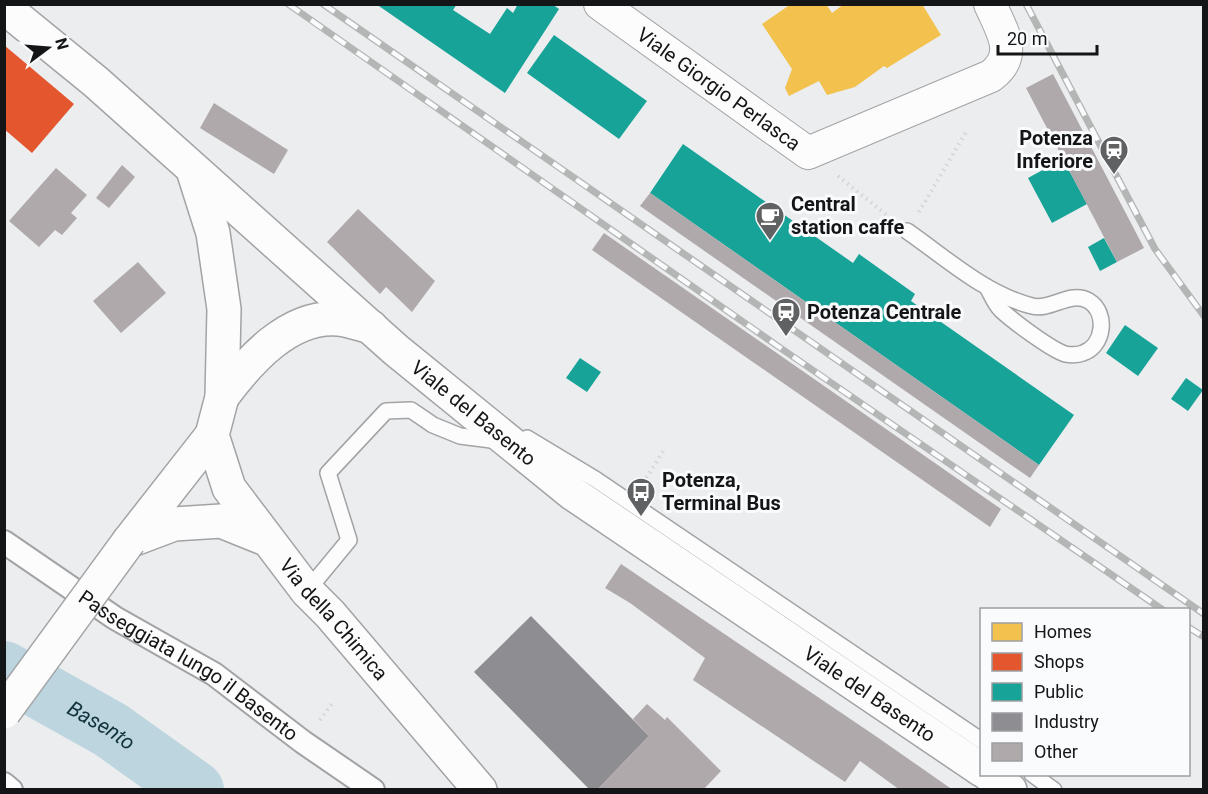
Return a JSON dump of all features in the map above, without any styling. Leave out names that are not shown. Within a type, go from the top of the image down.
[{"type":"main road","name":"Viale del Basento","points":[[4,7],[96,82],[431,381],[572,493],[980,769]]},
{"type":"main road","points":[[4,712],[129,541],[212,435],[222,397],[224,309],[213,233],[193,168]]},
{"type":"main road","points":[[222,397],[261,350],[283,335],[308,323],[337,318],[370,327]]},
{"type":"main road","name":"Via della Chimica","points":[[212,435],[229,488],[266,539],[307,591],[330,614],[480,789]]},
{"type":"main road","points":[[129,541],[174,524],[221,521],[266,539]]},
{"type":"main road","points":[[991,776],[1010,789]]},
{"type":"street","name":"Viale Giorgio Perlasca","points":[[600,4],[808,153]]},
{"type":"street","points":[[808,153],[991,76],[1000,69],[1006,61],[1007,50],[990,4]]},
{"type":"street","name":"Passeggiata lungo il Basento","points":[[4,542],[116,618],[214,674],[303,742],[373,789]]},
{"type":"street","points":[[4,784],[11,789]]},
{"type":"lane","points":[[907,231],[987,287],[1035,307],[1044,307],[1072,297],[1081,298],[1096,308],[1100,315],[1101,333],[1091,348],[1084,353],[1066,354],[1000,309],[987,287]]},
{"type":"lane","points":[[431,381],[630,504],[980,740]]},
{"type":"lane","points":[[307,591],[349,540],[328,473],[386,411],[411,410],[434,425],[460,436],[508,442]]},
{"type":"lane","points":[[1035,776],[1054,789]]},
{"type":"path","points":[[808,153],[907,231],[966,132]]},
{"type":"path","points":[[630,504],[664,450]]},
{"type":"building: Homes","points":[[791,4],[826,4],[832,13],[844,4],[922,4],[941,35],[887,68],[884,66],[855,87],[827,95],[819,81],[789,96],[785,88],[792,69],[762,24]]},
{"type":"building: Shops","points":[[4,45],[74,104],[32,153],[4,129]]},
{"type":"building: Public","points":[[376,4],[457,4],[453,10],[490,34],[507,8],[513,13],[518,4],[552,4],[559,9],[505,93]]},
{"type":"building: Public","points":[[554,35],[647,101],[619,139],[527,73]]},
{"type":"building: Public","points":[[683,144],[853,263],[859,254],[915,294],[911,301],[1074,415],[1039,465],[650,193]]},
{"type":"building: Public","points":[[1063,159],[1087,204],[1052,223],[1028,178]]},
{"type":"building: Public","points":[[1104,238],[1117,262],[1100,271],[1088,247]]},
{"type":"building: Public","points":[[1125,325],[1158,348],[1138,376],[1106,353]]},
{"type":"building: Public","points":[[580,358],[601,372],[587,392],[566,378]]},
{"type":"building: Public","points":[[1186,378],[1203,390],[1188,411],[1171,399]]},
{"type":"building: Industry","points":[[531,616],[649,736],[597,790],[590,790],[474,672]]},
{"type":"building: Other","points":[[1053,74],[1144,248],[1117,262],[1026,88]]},
{"type":"building: Other","points":[[214,103],[288,150],[274,174],[200,128]]},
{"type":"building: Other","points":[[122,165],[135,177],[109,208],[96,198]]},
{"type":"building: Other","points":[[56,168],[87,195],[71,213],[77,218],[62,235],[55,230],[39,247],[9,221]]},
{"type":"building: Other","points":[[650,193],[1039,465],[1030,478],[640,206]]},
{"type":"building: Other","points":[[358,209],[435,281],[412,312],[386,287],[380,294],[327,242]]},
{"type":"building: Other","points":[[604,233],[1001,509],[990,527],[592,250]]},
{"type":"building: Other","points":[[138,262],[166,293],[121,333],[93,301]]},
{"type":"building: Other","points":[[621,564],[953,790],[900,790],[860,761],[845,782],[693,680],[705,658],[630,603],[605,588]]},
{"type":"building: Other","points":[[647,704],[665,720],[667,717],[721,771],[703,790],[597,790],[649,736],[633,719]]},
{"type":"waterway","name":"Basento","points":[[4,670],[111,730],[195,790]]},
{"type":"railway","points":[[288,4],[779,347],[1160,608]]},
{"type":"railway","points":[[323,4],[1204,614]]},
{"type":"railway","points":[[1026,4],[1155,249],[1204,316]]},
{"type":"railway","points":[[1190,628],[1204,637]]},
{"type":"place","name":"Potenza Inferiore","points":[[1114,176]]},
{"type":"place","name":"Central station caffe","points":[[770,242]]},
{"type":"place","name":"Potenza Centrale","points":[[786,338]]},
{"type":"place","name":"Potenza, Terminal Bus","points":[[641,518]]}]
